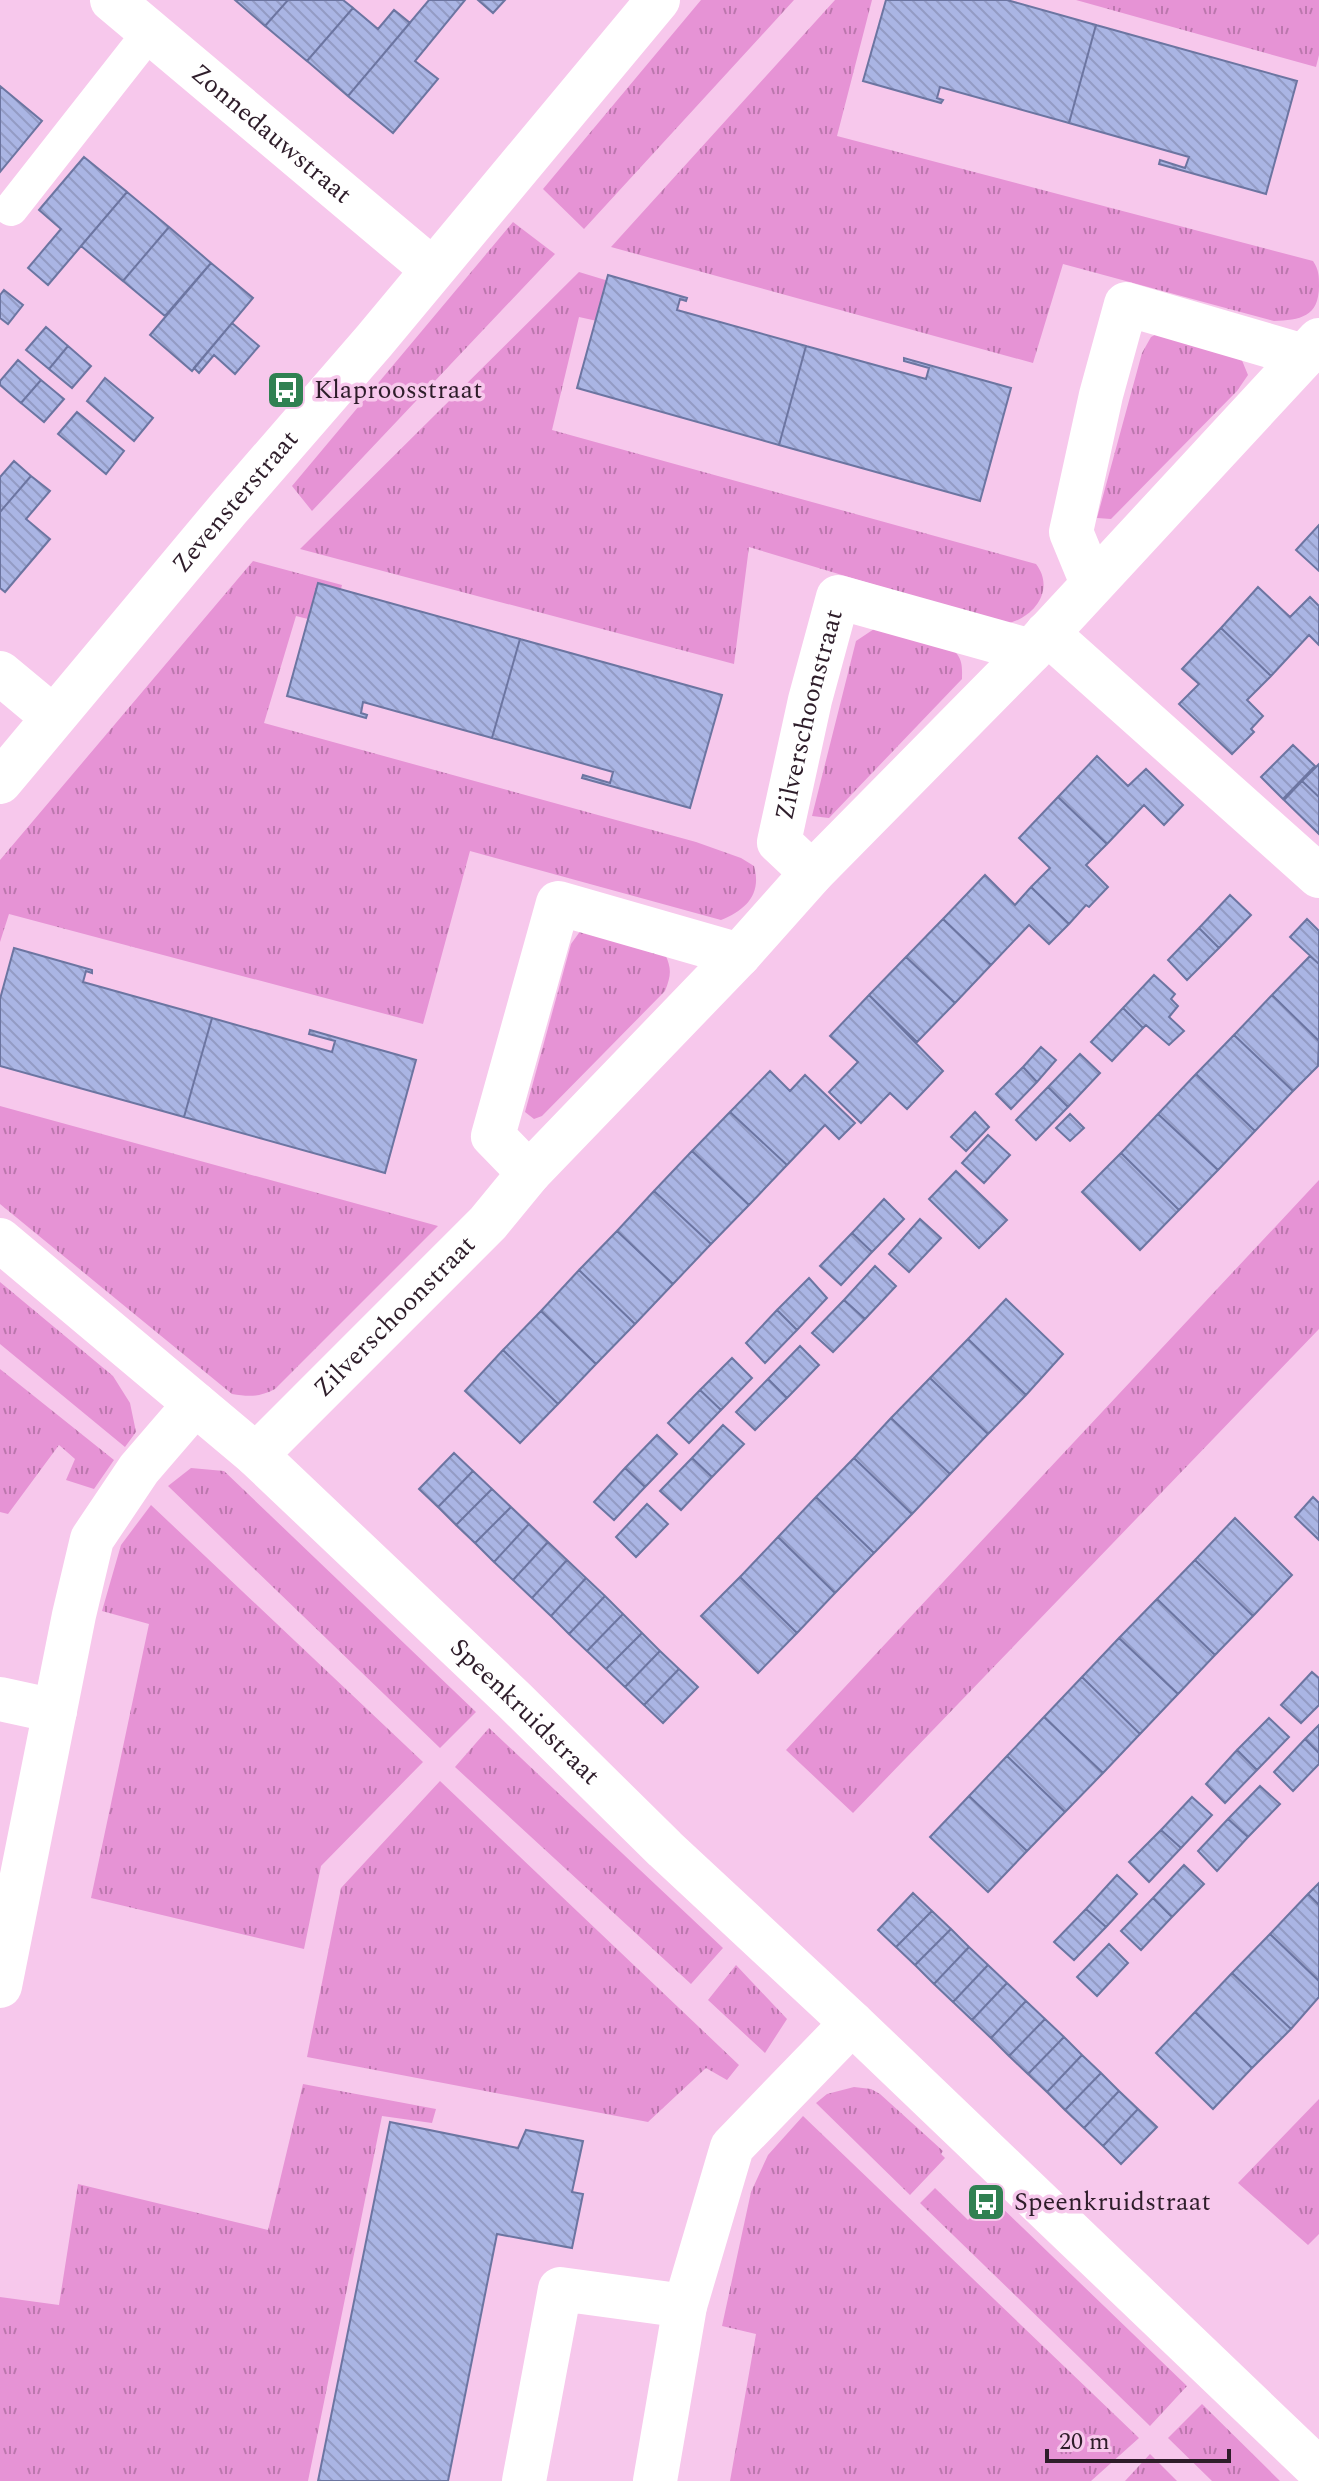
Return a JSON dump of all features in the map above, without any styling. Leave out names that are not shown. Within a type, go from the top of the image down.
[{"type":"street","name":"Zonnedauwstraat","points":[[112,0],[432,269]]},
{"type":"street","name":"Zevensterstraat","points":[[0,782],[658,0]]},
{"type":"street","name":"Zilverschoonstraat","points":[[256,1455],[488,1223],[529,1173],[739,955],[812,873],[1039,642],[1311,348],[1126,304],[1101,395],[1071,532],[1092,583]]},
{"type":"street","name":"Zilverschoonstraat","points":[[812,873],[779,842],[810,700],[838,597],[1039,642],[1319,876]]},
{"type":"street","points":[[0,673],[53,717]]},
{"type":"street","points":[[529,1173],[493,1136],[558,903],[739,955]]},
{"type":"street","name":"Speenkruidstraat","points":[[0,1240],[256,1455],[665,1849],[852,2023],[1319,2470]]},
{"type":"street","points":[[0,1986],[92,1539],[139,1469],[195,1404]]},
{"type":"street","points":[[0,1699],[55,1711]]},
{"type":"street","points":[[655,2481],[685,2306],[732,2147],[852,2023]]},
{"type":"street","points":[[524,2481],[560,2289],[685,2306]]},
{"type":"lane","points":[[11,209],[150,32]]},
{"type":"green space","points":[[701,0],[794,0],[584,229],[543,189]]},
{"type":"green space","points":[[835,0],[872,0],[837,136],[1313,261],[1319,279],[1316,304],[1300,318],[1274,321],[1063,264],[1033,363],[611,247]]},
{"type":"green space","points":[[1076,0],[1319,0],[1319,55],[1316,67]]},
{"type":"green space","points":[[513,222],[555,254],[312,511],[292,486]]},
{"type":"green space","points":[[579,272],[635,289],[629,328],[579,317],[552,430],[1036,564],[1044,584],[1038,602],[1024,616],[1005,624],[749,547],[734,664],[300,549]]},
{"type":"green space","points":[[1167,328],[1241,358],[1248,375],[1237,391],[1111,519],[1097,518],[1142,353],[1151,337]]},
{"type":"green space","points":[[253,561],[342,585],[332,625],[296,616],[264,723],[696,842],[741,858],[754,866],[756,885],[750,900],[721,920],[470,851],[423,1024],[9,914],[0,942],[0,860]]},
{"type":"green space","points":[[877,627],[943,644],[957,654],[962,666],[962,679],[829,818],[812,816],[856,641]]},
{"type":"green space","points":[[581,930],[665,954],[670,968],[669,981],[665,991],[542,1116],[534,1119],[525,1112],[571,944]]},
{"type":"green space","points":[[0,1106],[438,1226],[275,1389],[254,1396],[232,1394],[0,1204]]},
{"type":"green space","points":[[1319,1180],[1319,1329],[853,1813],[786,1750]]},
{"type":"green space","points":[[0,1282],[113,1376],[130,1403],[136,1432],[125,1447],[0,1344]]},
{"type":"green space","points":[[0,1369],[114,1460],[94,1489],[66,1480],[75,1459],[59,1445],[8,1514],[0,1512]]},
{"type":"green space","points":[[191,1468],[224,1471],[476,1712],[440,1748],[168,1486]]},
{"type":"green space","points":[[151,1505],[423,1762],[321,1866],[304,1949],[91,1898],[149,1624],[102,1611],[121,1545]]},
{"type":"green space","points":[[489,1728],[723,1948],[691,1984],[455,1767]]},
{"type":"green space","points":[[440,1781],[739,2065],[727,2080],[706,2068],[648,2122],[307,2057],[341,1888]]},
{"type":"green space","points":[[736,1965],[787,2019],[765,2053],[708,2000]]},
{"type":"green space","points":[[303,2084],[436,2109],[432,2123],[382,2116],[308,2481],[0,2481],[0,2297],[59,2305],[78,2184],[268,2230]]},
{"type":"green space","points":[[854,2087],[871,2089],[880,2094],[943,2151],[941,2154],[945,2158],[910,2195],[816,2103],[827,2094]]},
{"type":"green space","points":[[1319,2099],[1319,2234],[1308,2245],[1238,2183]]},
{"type":"green space","points":[[803,2116],[1139,2438],[1091,2481],[730,2481],[756,2334],[722,2326],[751,2192],[768,2155]]},
{"type":"green space","points":[[935,2188],[968,2220],[988,2200],[993,2204],[995,2201],[1187,2386],[1150,2426],[920,2203]]},
{"type":"green space","points":[[1202,2404],[1280,2481],[1212,2481],[1168,2438]]},
{"type":"green space","points":[[1150,2454],[1177,2481],[1125,2481]]},
{"type":"building","points":[[235,0],[288,0],[265,26]]},
{"type":"building","points":[[288,0],[343,0],[353,8],[307,61],[265,26]]},
{"type":"building","points":[[429,0],[465,0],[415,61],[438,79],[393,133],[348,96]]},
{"type":"building","points":[[478,0],[505,0],[493,13]]},
{"type":"building","points":[[886,0],[1007,0],[1096,25],[1069,123],[940,87],[937,98],[943,100],[941,103],[863,81]]},
{"type":"building","points":[[353,8],[378,29],[394,10],[410,23],[348,96],[307,61]]},
{"type":"building","points":[[1096,25],[1297,81],[1266,194],[1159,164],[1160,160],[1185,168],[1189,157],[1069,123]]},
{"type":"building","points":[[0,86],[42,121],[0,172]]},
{"type":"building","points":[[84,157],[127,192],[48,285],[28,268],[61,229],[39,210]]},
{"type":"building","points":[[127,192],[169,227],[123,281],[81,246]]},
{"type":"building","points":[[169,227],[211,263],[165,316],[123,281]]},
{"type":"building","points":[[211,263],[253,298],[192,371],[150,335]]},
{"type":"building","points":[[608,275],[687,298],[686,301],[680,299],[677,310],[806,346],[779,445],[577,388]]},
{"type":"building","points":[[4,290],[23,305],[8,324],[0,318],[0,295]]},
{"type":"building","points":[[232,323],[259,346],[235,374],[214,355],[199,373],[194,368]]},
{"type":"building","points":[[46,327],[68,346],[49,369],[26,350]]},
{"type":"building","points":[[68,346],[91,366],[72,388],[49,369]]},
{"type":"building","points":[[806,346],[926,379],[929,368],[904,361],[904,358],[1011,388],[980,501],[779,445]]},
{"type":"building","points":[[18,360],[41,380],[21,403],[0,385]]},
{"type":"building","points":[[105,378],[153,418],[134,441],[87,401]]},
{"type":"building","points":[[41,380],[64,399],[44,422],[21,403]]},
{"type":"building","points":[[77,412],[124,451],[106,474],[58,434]]},
{"type":"building","points":[[14,461],[31,476],[0,512],[0,477]]},
{"type":"building","points":[[31,476],[50,491],[26,519],[50,539],[5,592],[0,588],[0,512]]},
{"type":"building","points":[[1319,525],[1319,571],[1296,550]]},
{"type":"building","points":[[318,583],[520,639],[492,738],[363,702],[361,713],[367,715],[366,718],[287,696]]},
{"type":"building","points":[[1258,587],[1290,617],[1310,597],[1319,606],[1319,645],[1309,635],[1271,676],[1221,628]]},
{"type":"building","points":[[1221,628],[1271,676],[1247,700],[1263,716],[1251,729],[1254,732],[1232,754],[1179,704],[1199,684],[1182,669]]},
{"type":"building","points":[[520,639],[722,695],[690,808],[582,778],[583,775],[610,783],[613,772],[492,738]]},
{"type":"building","points":[[1293,745],[1315,766],[1283,799],[1261,777]]},
{"type":"building","points":[[1097,756],[1128,786],[1146,769],[1183,805],[1164,825],[1144,805],[1107,844],[1058,797]]},
{"type":"building","points":[[1319,764],[1319,797],[1302,781]]},
{"type":"building","points":[[1302,781],[1319,797],[1319,834],[1284,800]]},
{"type":"building","points":[[1058,797],[1107,844],[1086,865],[1108,887],[1069,924],[1031,887],[1050,868],[1019,838]]},
{"type":"building","points":[[985,875],[1015,905],[1031,887],[1069,924],[1049,944],[1029,925],[991,965],[943,919]]},
{"type":"building","points":[[1230,895],[1251,915],[1219,948],[1199,928]]},
{"type":"building","points":[[943,919],[991,965],[955,1003],[906,957]]},
{"type":"building","points":[[1307,919],[1319,931],[1319,964],[1290,937]]},
{"type":"building","points":[[1199,928],[1219,948],[1187,980],[1168,960]]},
{"type":"building","points":[[14,948],[92,970],[92,973],[86,971],[83,982],[212,1018],[184,1117],[0,1066],[0,999]]},
{"type":"building","points":[[1310,956],[1319,964],[1319,1041],[1272,995]]},
{"type":"building","points":[[906,957],[955,1003],[917,1042],[869,995]]},
{"type":"building","points":[[1154,975],[1175,994],[1171,999],[1178,1006],[1169,1017],[1184,1031],[1169,1045],[1146,1025],[1143,1028],[1123,1008]]},
{"type":"building","points":[[869,995],[943,1071],[907,1109],[890,1093],[861,1123],[829,1092],[858,1062],[830,1036]]},
{"type":"building","points":[[1272,995],[1319,1041],[1318,1066],[1293,1091],[1234,1035]]},
{"type":"building","points":[[1123,1008],[1143,1028],[1112,1061],[1091,1042]]},
{"type":"building","points":[[212,1018],[332,1052],[335,1041],[309,1034],[310,1030],[416,1060],[385,1173],[184,1117]]},
{"type":"building","points":[[1234,1035],[1293,1091],[1255,1131],[1196,1074]]},
{"type":"building","points":[[1041,1047],[1056,1060],[1037,1082],[1023,1067]]},
{"type":"building","points":[[1080,1054],[1100,1073],[1068,1107],[1048,1087]]},
{"type":"building","points":[[1023,1067],[1037,1082],[1011,1109],[996,1094]]},
{"type":"building","points":[[770,1071],[790,1091],[805,1075],[855,1123],[839,1139],[825,1125],[787,1165],[730,1112]]},
{"type":"building","points":[[1196,1074],[1255,1131],[1218,1170],[1158,1114]]},
{"type":"building","points":[[1048,1087],[1068,1107],[1036,1140],[1016,1120]]},
{"type":"building","points":[[730,1112],[787,1165],[749,1205],[692,1151]]},
{"type":"building","points":[[975,1112],[989,1127],[966,1151],[951,1137]]},
{"type":"building","points":[[1070,1114],[1084,1128],[1070,1141],[1056,1128]]},
{"type":"building","points":[[1158,1114],[1218,1170],[1179,1210],[1121,1153]]},
{"type":"building","points":[[988,1135],[1010,1155],[984,1183],[962,1163]]},
{"type":"building","points":[[692,1151],[749,1205],[711,1244],[654,1191]]},
{"type":"building","points":[[1121,1153],[1179,1210],[1140,1250],[1082,1192]]},
{"type":"building","points":[[956,1171],[1007,1220],[979,1248],[929,1199]]},
{"type":"building","points":[[654,1191],[711,1244],[673,1284],[617,1231]]},
{"type":"building","points":[[884,1199],[904,1219],[872,1252],[852,1233]]},
{"type":"building","points":[[920,1219],[941,1238],[909,1272],[889,1254]]},
{"type":"building","points":[[617,1231],[673,1284],[635,1324],[579,1270]]},
{"type":"building","points":[[852,1233],[872,1252],[841,1285],[820,1266]]},
{"type":"building","points":[[875,1266],[896,1286],[865,1319],[844,1300]]},
{"type":"building","points":[[579,1270],[635,1324],[596,1364],[541,1311]]},
{"type":"building","points":[[809,1278],[827,1298],[797,1330],[777,1310]]},
{"type":"building","points":[[1006,1299],[1063,1354],[1026,1395],[968,1339]]},
{"type":"building","points":[[844,1300],[865,1319],[833,1352],[812,1333]]},
{"type":"building","points":[[777,1310],[797,1330],[765,1363],[746,1343]]},
{"type":"building","points":[[541,1311],[596,1364],[558,1404],[503,1350]]},
{"type":"building","points":[[968,1339],[1026,1395],[988,1434],[930,1378]]},
{"type":"building","points":[[800,1346],[819,1365],[787,1398],[768,1379]]},
{"type":"building","points":[[503,1350],[558,1404],[520,1443],[465,1391]]},
{"type":"building","points":[[732,1358],[752,1378],[721,1410],[700,1390]]},
{"type":"building","points":[[930,1378],[988,1434],[950,1474],[891,1418]]},
{"type":"building","points":[[768,1379],[787,1398],[755,1430],[736,1412]]},
{"type":"building","points":[[700,1390],[721,1410],[689,1443],[668,1423]]},
{"type":"building","points":[[891,1418],[950,1474],[912,1514],[854,1458]]},
{"type":"building","points":[[723,1425],[744,1444],[712,1477],[692,1458]]},
{"type":"building","points":[[657,1435],[677,1454],[645,1487],[625,1468]]},
{"type":"building","points":[[454,1453],[473,1471],[438,1507],[419,1489]]},
{"type":"building","points":[[692,1458],[712,1477],[681,1510],[660,1491]]},
{"type":"building","points":[[854,1458],[912,1514],[874,1553],[816,1497]]},
{"type":"building","points":[[625,1468],[645,1487],[614,1520],[594,1502]]},
{"type":"building","points":[[473,1471],[492,1489],[456,1525],[438,1507]]},
{"type":"building","points":[[492,1489],[511,1507],[475,1543],[456,1525]]},
{"type":"building","points":[[816,1497],[874,1553],[835,1593],[778,1537]]},
{"type":"building","points":[[1313,1497],[1319,1503],[1319,1540],[1295,1517]]},
{"type":"building","points":[[647,1504],[668,1524],[636,1557],[616,1537]]},
{"type":"building","points":[[511,1507],[529,1524],[494,1562],[475,1543]]},
{"type":"building","points":[[1235,1518],[1292,1575],[1253,1616],[1195,1560]]},
{"type":"building","points":[[529,1524],[548,1542],[513,1580],[494,1562]]},
{"type":"building","points":[[778,1537],[835,1593],[797,1633],[740,1577]]},
{"type":"building","points":[[548,1542],[567,1560],[532,1598],[513,1580]]},
{"type":"building","points":[[567,1560],[586,1578],[551,1616],[532,1598]]},
{"type":"building","points":[[1195,1560],[1253,1616],[1215,1655],[1157,1599]]},
{"type":"building","points":[[740,1577],[797,1633],[758,1673],[701,1616]]},
{"type":"building","points":[[586,1578],[605,1596],[569,1634],[551,1616]]},
{"type":"building","points":[[605,1596],[623,1614],[587,1651],[569,1634]]},
{"type":"building","points":[[1157,1599],[1215,1655],[1178,1694],[1119,1638]]},
{"type":"building","points":[[623,1614],[642,1633],[606,1669],[587,1651]]},
{"type":"building","points":[[642,1633],[660,1651],[625,1687],[606,1669]]},
{"type":"building","points":[[1119,1638],[1178,1694],[1140,1734],[1082,1677]]},
{"type":"building","points":[[660,1651],[679,1669],[644,1705],[625,1687]]},
{"type":"building","points":[[679,1669],[698,1687],[663,1723],[644,1705]]},
{"type":"building","points":[[1312,1672],[1319,1678],[1319,1705],[1301,1723],[1281,1705]]},
{"type":"building","points":[[1082,1677],[1140,1734],[1103,1773],[1044,1717]]},
{"type":"building","points":[[1044,1717],[1103,1773],[1065,1812],[1007,1756]]},
{"type":"building","points":[[1269,1718],[1289,1737],[1257,1770],[1237,1750]]},
{"type":"building","points":[[1319,1725],[1319,1753],[1305,1739]]},
{"type":"building","points":[[1305,1739],[1319,1753],[1319,1764],[1293,1791],[1274,1772]]},
{"type":"building","points":[[1237,1750],[1257,1770],[1225,1803],[1206,1784]]},
{"type":"building","points":[[1007,1756],[1065,1812],[1027,1851],[969,1796]]},
{"type":"building","points":[[1260,1786],[1280,1804],[1248,1837],[1228,1819]]},
{"type":"building","points":[[969,1796],[1027,1851],[988,1892],[930,1837]]},
{"type":"building","points":[[1192,1797],[1212,1815],[1181,1848],[1161,1830]]},
{"type":"building","points":[[1228,1819],[1248,1837],[1217,1871],[1198,1851]]},
{"type":"building","points":[[1161,1830],[1181,1848],[1149,1882],[1129,1862]]},
{"type":"building","points":[[1184,1865],[1204,1884],[1172,1917],[1153,1898]]},
{"type":"building","points":[[1117,1875],[1137,1894],[1106,1927],[1086,1909]]},
{"type":"building","points":[[1319,1883],[1319,1905],[1308,1894]]},
{"type":"building","points":[[913,1893],[932,1911],[896,1947],[878,1930]]},
{"type":"building","points":[[1308,1894],[1319,1905],[1319,1981],[1270,1934]]},
{"type":"building","points":[[1153,1898],[1172,1917],[1141,1950],[1121,1931]]},
{"type":"building","points":[[1086,1909],[1106,1927],[1074,1960],[1054,1942]]},
{"type":"building","points":[[932,1911],[951,1929],[915,1965],[896,1947]]},
{"type":"building","points":[[951,1929],[969,1947],[934,1984],[915,1965]]},
{"type":"building","points":[[1270,1934],[1319,1981],[1319,1997],[1291,2029],[1232,1973]]},
{"type":"building","points":[[1109,1944],[1128,1963],[1097,1996],[1077,1977]]},
{"type":"building","points":[[969,1947],[988,1965],[953,2002],[934,1984]]},
{"type":"building","points":[[988,1965],[1007,1983],[972,2020],[953,2002]]},
{"type":"building","points":[[1232,1973],[1291,2029],[1252,2068],[1195,2012]]},
{"type":"building","points":[[1007,1983],[1026,2001],[991,2038],[972,2020]]},
{"type":"building","points":[[1026,2001],[1045,2019],[1009,2056],[991,2038]]},
{"type":"building","points":[[1195,2012],[1252,2068],[1213,2109],[1156,2053]]},
{"type":"building","points":[[1045,2019],[1064,2037],[1028,2074],[1009,2056]]},
{"type":"building","points":[[1064,2037],[1082,2055],[1047,2092],[1028,2074]]},
{"type":"building","points":[[1082,2055],[1101,2073],[1065,2110],[1047,2092]]},
{"type":"building","points":[[1101,2073],[1119,2091],[1084,2128],[1065,2110]]},
{"type":"building","points":[[1119,2091],[1138,2109],[1103,2146],[1084,2128]]},
{"type":"building","points":[[1138,2109],[1157,2127],[1121,2164],[1103,2146]]},
{"type":"building","points":[[390,2122],[518,2148],[526,2130],[583,2141],[572,2192],[583,2194],[572,2248],[497,2234],[448,2481],[318,2481]]},
{"type":"place","name":"Klaproosstraat","points":[[286,390]]},
{"type":"place","name":"Speenkruidstraat","points":[[986,2202]]}]
